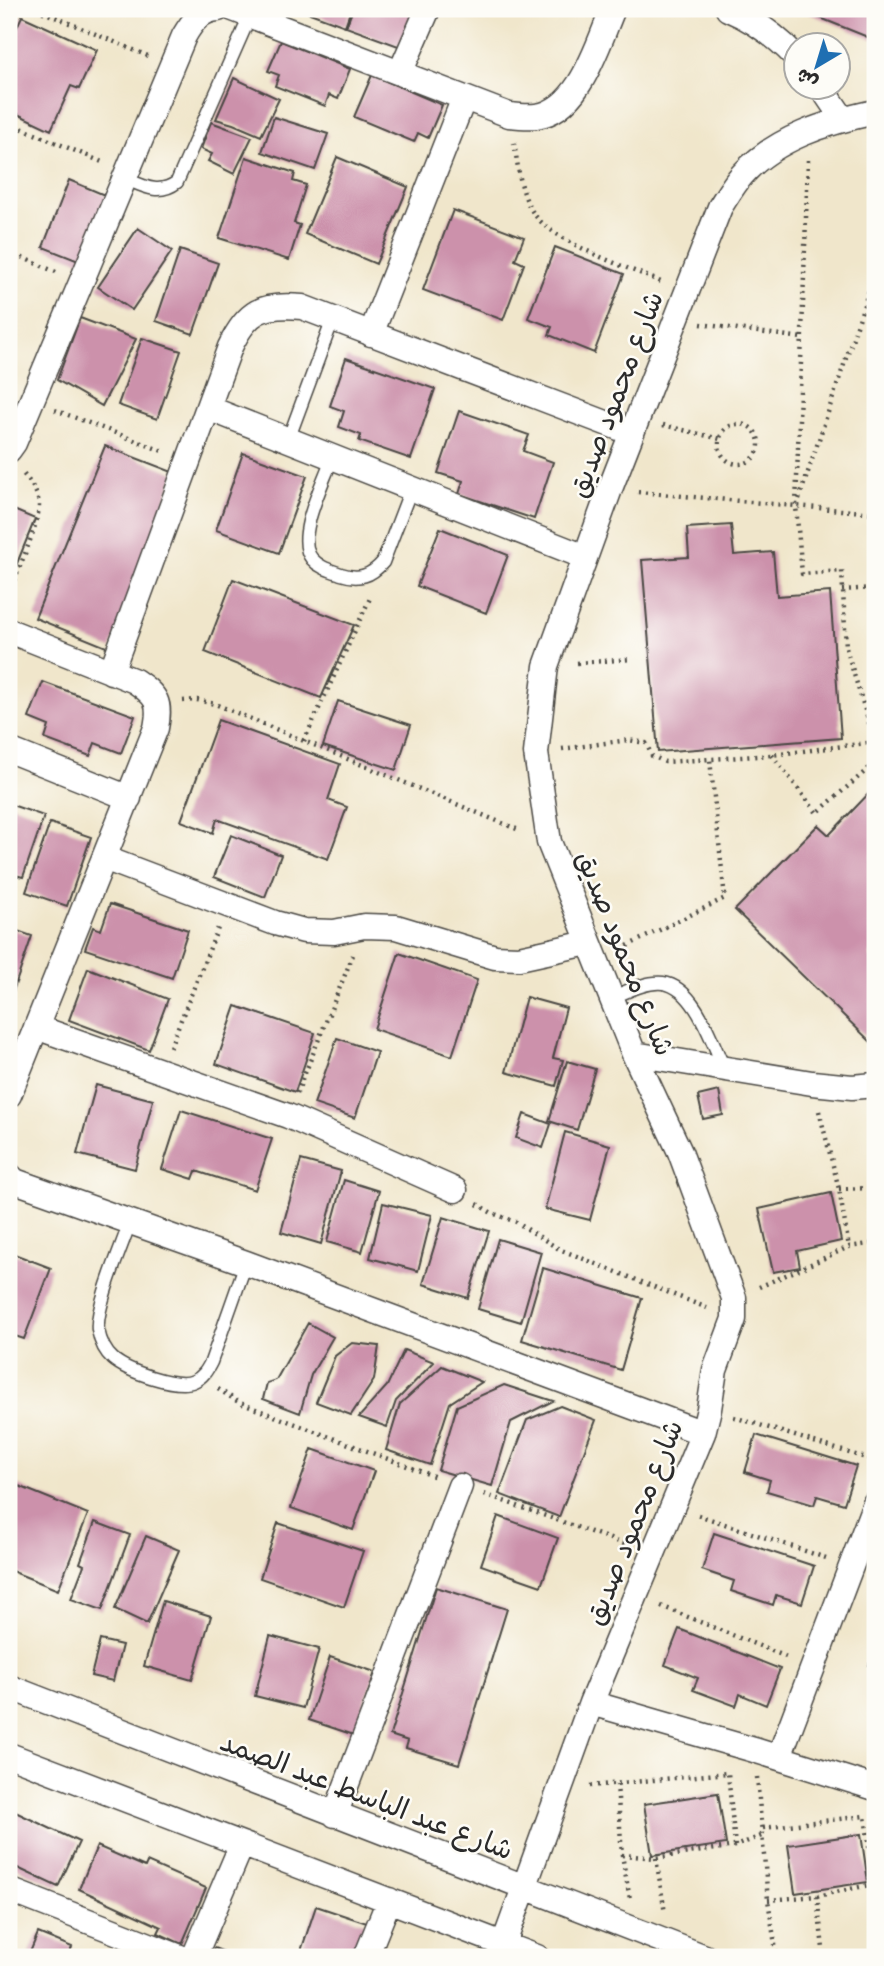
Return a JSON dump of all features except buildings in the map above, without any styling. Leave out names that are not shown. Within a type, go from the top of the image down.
[{"type":"street","points":[[12,458],[31,401],[184,36],[194,19],[211,9],[218,9]]},
{"type":"street","points":[[400,74],[428,9]]},
{"type":"street","points":[[242,12],[509,115],[539,116],[565,103],[583,79],[613,9]]},
{"type":"street","points":[[728,9],[743,15],[782,44]]},
{"type":"street","points":[[371,334],[464,98]]},
{"type":"street","points":[[831,102],[843,119]]},
{"type":"street","name":"شارع محمود صديق","points":[[501,1951],[591,1703],[651,1554],[674,1507],[706,1421],[715,1370],[734,1309],[680,1152],[634,1054],[549,842],[536,753],[546,666],[610,489],[720,207],[743,174],[773,149],[808,131],[875,112]]},
{"type":"street","points":[[111,672],[239,327],[257,311],[278,304],[302,307],[371,334],[635,425]]},
{"type":"street","points":[[208,408],[585,557]]},
{"type":"street","points":[[9,631],[135,681],[151,692],[159,709],[156,728],[104,858],[24,1040],[9,1095]]},
{"type":"street","points":[[9,750],[128,797]]},
{"type":"street","points":[[104,858],[304,931],[334,932],[364,926],[396,927],[495,957],[519,958],[592,952]]},
{"type":"street","points":[[24,1040],[160,1071],[288,1116],[455,1190]]},
{"type":"street","points":[[634,1054],[812,1083],[852,1087],[875,1085]]},
{"type":"street","points":[[9,1175],[15,1181],[246,1264],[706,1421]]},
{"type":"street","points":[[335,1815],[460,1486]]},
{"type":"street","points":[[779,1757],[875,1503]]},
{"type":"street","name":"شارع عبد الباسط عبد الصمد","points":[[9,1687],[705,1957]]},
{"type":"street","points":[[591,1703],[779,1757],[875,1788]]},
{"type":"street","points":[[9,1755],[389,1900],[501,1951],[537,1957]]},
{"type":"street","points":[[194,1957],[242,1844]]},
{"type":"street","points":[[9,1890],[180,1957]]},
{"type":"street","points":[[366,1957],[389,1900]]},
{"type":"lane","points":[[125,175],[149,188],[159,190],[169,188],[177,182],[242,12]]},
{"type":"lane","points":[[289,440],[333,319]]},
{"type":"lane","points":[[332,457],[306,532],[306,546],[311,558],[321,567],[351,578],[375,572],[383,562],[411,489]]},
{"type":"lane","points":[[611,998],[642,986],[662,983],[681,990],[695,1006],[724,1068]]},
{"type":"lane","points":[[130,1222],[100,1311],[98,1328],[103,1345],[113,1359],[168,1382],[181,1384],[194,1381],[205,1373],[246,1264]]},
{"type":"path","points":[[36,9],[171,65]]},
{"type":"path","points":[[509,115],[522,186],[531,210],[548,230],[686,293]]},
{"type":"path","points":[[9,123],[125,175]]},
{"type":"path","points":[[536,753],[628,740],[646,743],[652,757],[665,762],[772,755],[875,742],[846,648],[842,571],[802,575],[796,506],[808,131]]},
{"type":"path","points":[[9,252],[81,282]]},
{"type":"path","points":[[796,506],[875,272]]},
{"type":"path","points":[[676,321],[802,338]]},
{"type":"path","points":[[31,401],[188,461]]},
{"type":"path","points":[[738,424],[754,429],[760,445],[752,459],[737,464],[723,455],[720,439],[723,432],[738,424]]},
{"type":"path","points":[[635,425],[720,439]]},
{"type":"path","points":[[9,593],[36,521],[39,504],[34,488],[12,458]]},
{"type":"path","points":[[610,489],[875,513]]},
{"type":"path","points":[[304,741],[371,597],[370,586],[363,577]]},
{"type":"path","points":[[842,590],[875,588]]},
{"type":"path","points":[[546,666],[632,659]]},
{"type":"path","points":[[159,709],[177,702],[197,700],[215,704],[549,842]]},
{"type":"path","points":[[772,755],[817,813],[875,763]]},
{"type":"path","points":[[592,952],[724,898],[710,760]]},
{"type":"path","points":[[160,1071],[227,905]]},
{"type":"path","points":[[288,1116],[364,926]]},
{"type":"path","points":[[812,1083],[839,1189],[849,1247]]},
{"type":"path","points":[[839,1189],[875,1188]]},
{"type":"path","points":[[455,1190],[492,1213],[516,1222],[559,1249],[734,1309],[849,1247],[875,1243]]},
{"type":"path","points":[[205,1373],[220,1391],[240,1403],[651,1554]]},
{"type":"path","points":[[706,1421],[875,1461]]},
{"type":"path","points":[[674,1507],[851,1567]]},
{"type":"path","points":[[634,1595],[813,1667]]},
{"type":"path","points":[[754,1750],[768,1900],[777,1957]]},
{"type":"path","points":[[561,1788],[728,1773],[735,1846]]},
{"type":"path","points":[[617,1784],[622,1855],[636,1931]]},
{"type":"path","points":[[763,1828],[865,1816],[875,1884],[817,1896],[768,1900]]},
{"type":"path","points":[[622,1855],[656,1858],[735,1846],[764,1835]]},
{"type":"path","points":[[656,1858],[669,1944]]},
{"type":"path","points":[[817,1896],[824,1957]]}]
